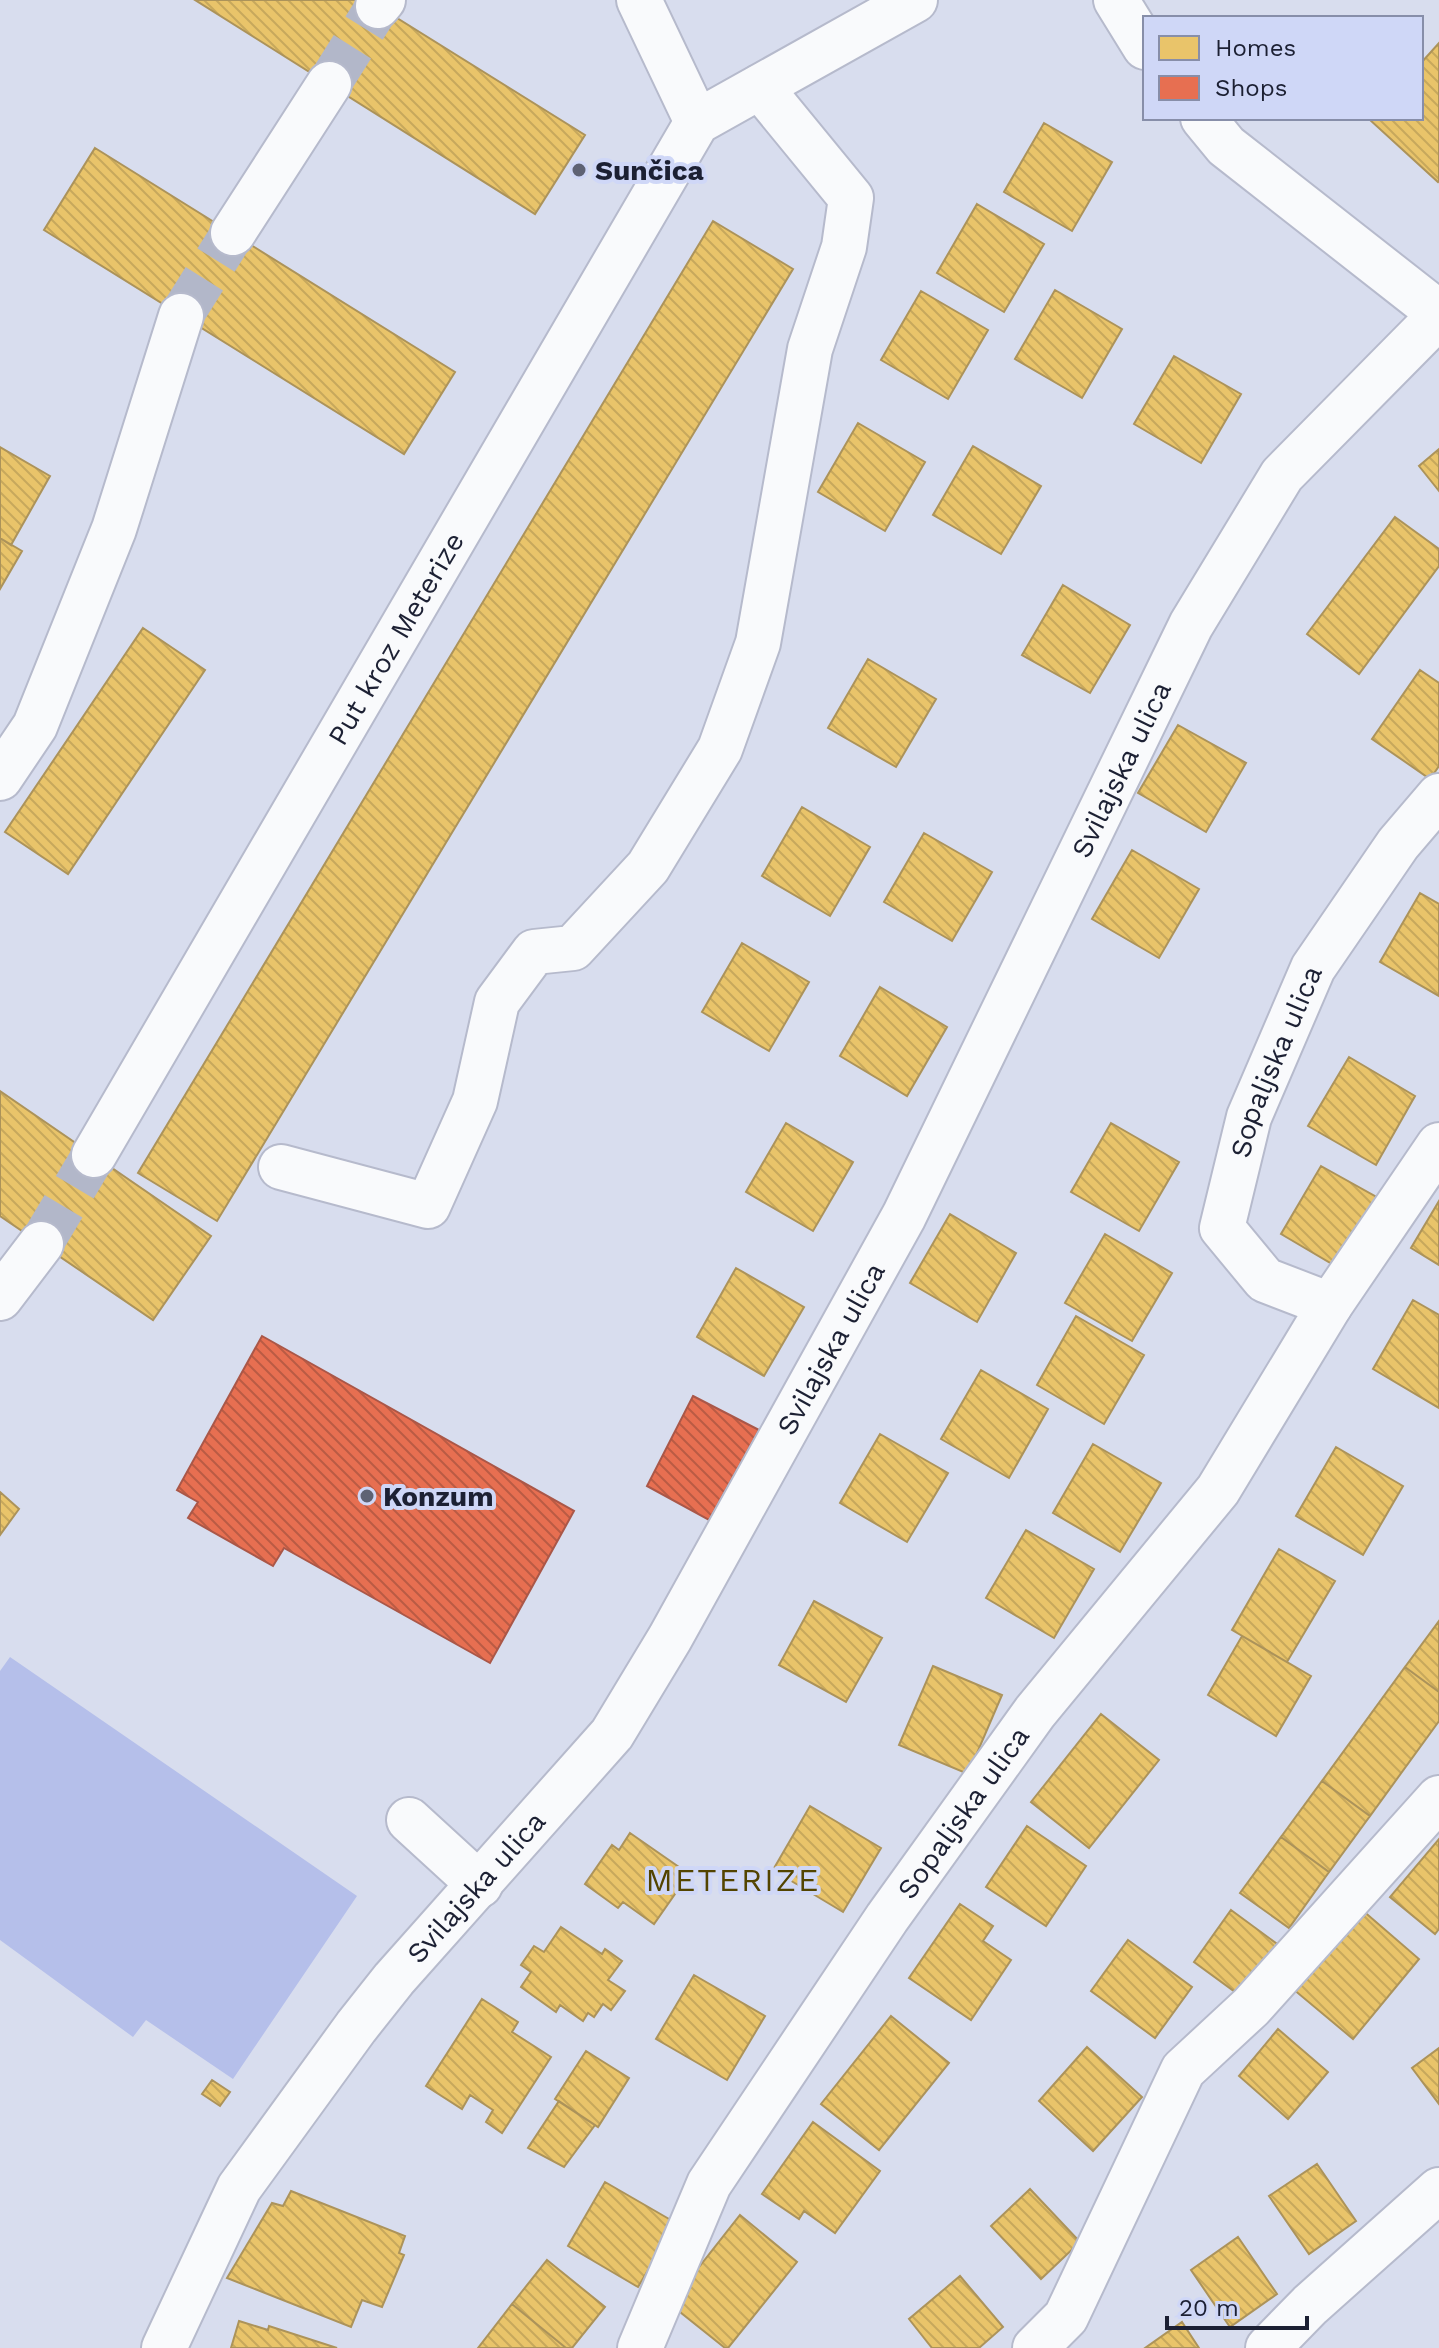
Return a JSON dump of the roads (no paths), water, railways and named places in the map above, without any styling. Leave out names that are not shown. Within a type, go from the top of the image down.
[{"type":"street","points":[[639,0],[697,122],[915,0]]},
{"type":"street","points":[[1116,0],[1143,44]]},
{"type":"street","points":[[233,233],[329,84]]},
{"type":"street","points":[[281,1167],[428,1206],[475,1101],[497,1002],[534,952],[573,948],[648,867],[720,749],[758,643],[810,349],[844,247],[851,198],[760,87]]},
{"type":"street","points":[[1205,120],[1226,146],[1439,315]]},
{"type":"street","name":"Put kroz Meterize","points":[[94,1155],[697,122]]},
{"type":"street","name":"Svilajska ulica","points":[[164,2348],[239,2188],[356,2027],[394,1979],[612,1734],[670,1638],[904,1216],[1191,625],[1282,475],[1439,315]]},
{"type":"street","points":[[0,778],[35,726],[114,529],[181,316]]},
{"type":"street","name":"Sopaljska ulica","points":[[1330,1305],[1265,1280],[1222,1228],[1249,1117],[1313,968],[1398,844],[1439,796]]},
{"type":"street","name":"Sopaljska ulica","points":[[640,2348],[709,2184],[718,2170],[887,1918],[1035,1712],[1218,1490],[1330,1305],[1439,1145]]},
{"type":"street","points":[[0,1298],[41,1244]]},
{"type":"street","points":[[1035,2348],[1066,2317],[1183,2070],[1251,2007],[1439,1798]]},
{"type":"street","points":[[409,1820],[480,1885]]},
{"type":"street","points":[[1268,2348],[1310,2305],[1439,2190]]},
{"type":"tunnel","points":[[329,84],[378,6]]},
{"type":"tunnel","points":[[181,316],[233,233]]},
{"type":"tunnel","points":[[41,1244],[94,1155]]},
{"type":"place","name":"Sunčica","points":[[579,170]]},
{"type":"place","name":"Konzum","points":[[367,1496]]},
{"type":"district","name":"METERIZE","points":[[733,1880]]}]
